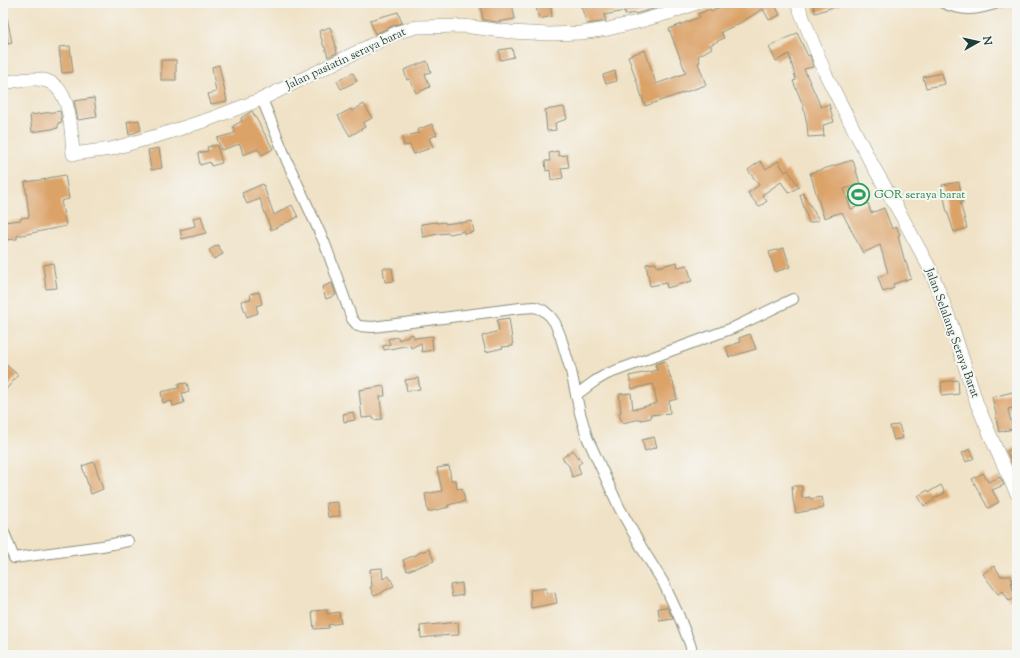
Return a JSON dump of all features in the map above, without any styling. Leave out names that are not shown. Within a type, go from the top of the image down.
[{"type":"street","name":"Jalan pasiatin seraya barat","points":[[3,83],[31,79],[42,80],[49,81],[60,91],[65,99],[67,108],[73,154],[111,149],[207,120],[262,98],[398,32],[417,27],[463,26],[511,32],[549,34],[581,33],[608,29],[637,22],[697,3]]},
{"type":"street","name":"Jalan Selalang Seraya Barat","points":[[797,3],[826,75],[929,268],[952,326],[977,404],[1017,494]]},
{"type":"street","points":[[943,3],[960,9],[969,9],[998,3]]},
{"type":"street","points":[[262,98],[325,244],[352,319],[358,326],[373,327],[535,307],[543,310],[550,316],[560,334],[571,371],[587,437],[619,507],[663,582],[678,614],[693,655]]},
{"type":"street","points":[[576,395],[607,374],[733,328],[793,299]]},
{"type":"street","points":[[3,530],[14,558],[128,541]]},
{"type":"building","points":[[480,3],[494,3],[495,6],[512,3],[515,19],[497,22],[483,20]]},
{"type":"building","points":[[535,3],[550,3],[552,16],[539,19]]},
{"type":"building","points":[[580,3],[666,3],[667,5],[635,14],[625,15],[625,11],[604,15],[606,21],[587,24]]},
{"type":"building","points":[[728,3],[774,3],[780,15],[769,20],[763,9],[740,23],[721,32],[724,38],[710,45],[712,48],[698,56],[700,62],[698,63],[706,85],[645,106],[628,56],[645,50],[656,84],[686,73],[669,29],[700,17],[698,14],[710,9],[711,11]]},
{"type":"building","points":[[813,3],[840,3],[840,5],[815,13]]},
{"type":"building","points":[[398,12],[402,23],[375,34],[370,20]]},
{"type":"building","points":[[3,17],[7,17],[12,43],[3,45]]},
{"type":"building","points":[[330,27],[337,53],[328,57],[319,31]]},
{"type":"building","points":[[797,33],[808,56],[810,55],[813,67],[804,69],[821,107],[829,104],[834,122],[823,125],[824,136],[808,137],[803,105],[793,81],[796,80],[789,54],[776,61],[769,47]]},
{"type":"building","points":[[70,46],[73,72],[62,73],[59,47]]},
{"type":"building","points":[[512,48],[514,57],[500,60],[499,50]]},
{"type":"building","points":[[161,60],[176,60],[176,80],[161,80]]},
{"type":"building","points":[[427,61],[431,72],[425,74],[430,87],[416,93],[410,79],[407,80],[404,70]]},
{"type":"building","points":[[219,65],[227,101],[211,104],[208,94],[216,92],[212,67]]},
{"type":"building","points":[[615,71],[617,81],[606,84],[603,75]]},
{"type":"building","points":[[353,73],[357,81],[341,89],[337,81]]},
{"type":"building","points":[[942,73],[945,84],[926,88],[923,77]]},
{"type":"building","points":[[94,98],[97,117],[78,120],[74,101]]},
{"type":"building","points":[[364,104],[372,118],[363,123],[365,127],[350,136],[338,116],[351,109],[352,111]]},
{"type":"building","points":[[564,107],[567,119],[555,123],[556,130],[547,131],[545,110]]},
{"type":"building","points":[[60,111],[62,122],[58,123],[58,128],[32,132],[30,115]]},
{"type":"building","points":[[252,111],[273,149],[262,155],[258,149],[243,155],[240,144],[221,150],[217,138],[235,133],[233,126],[242,121],[241,118]]},
{"type":"building","points":[[139,120],[141,130],[129,135],[127,122]]},
{"type":"building","points":[[432,124],[437,135],[429,138],[433,147],[414,154],[410,145],[404,146],[402,137],[419,133],[417,130]]},
{"type":"building","points":[[217,145],[222,163],[211,166],[210,162],[200,165],[198,153],[208,151],[207,147]]},
{"type":"building","points":[[159,148],[162,168],[151,170],[148,150]]},
{"type":"building","points":[[558,151],[559,156],[567,155],[569,167],[561,168],[563,178],[551,180],[550,170],[546,171],[545,161],[550,161],[549,153]]},
{"type":"building","points":[[853,160],[860,184],[844,189],[851,209],[868,203],[871,213],[884,208],[892,229],[897,227],[905,262],[911,278],[893,284],[894,288],[883,292],[878,277],[888,273],[880,245],[863,253],[842,212],[824,218],[810,173]]},
{"type":"building","points":[[760,161],[766,169],[778,161],[785,172],[788,170],[799,187],[789,193],[781,182],[762,195],[767,201],[759,207],[748,193],[759,185],[748,170]]},
{"type":"building","points":[[65,175],[69,199],[61,201],[66,226],[17,236],[17,239],[5,240],[3,222],[21,220],[21,218],[29,217],[25,182]]},
{"type":"building","points":[[959,182],[963,202],[960,202],[967,228],[954,232],[946,208],[942,185]]},
{"type":"building","points":[[263,184],[274,215],[292,205],[298,217],[271,230],[260,199],[247,204],[242,193]]},
{"type":"building","points":[[803,193],[819,220],[809,223],[800,195]]},
{"type":"building","points":[[201,216],[206,233],[182,239],[180,230],[195,226],[193,218]]},
{"type":"building","points":[[472,221],[474,232],[464,234],[464,231],[423,237],[421,224],[445,222],[445,224]]},
{"type":"building","points":[[218,245],[223,254],[214,259],[209,250]]},
{"type":"building","points":[[784,248],[790,267],[775,272],[769,252]]},
{"type":"building","points":[[677,262],[678,267],[687,265],[692,281],[667,288],[666,283],[650,286],[646,264],[656,263],[657,267]]},
{"type":"building","points":[[53,263],[57,288],[46,289],[43,265]]},
{"type":"building","points":[[383,268],[392,268],[394,281],[385,282]]},
{"type":"building","points":[[332,283],[336,295],[326,299],[322,287]]},
{"type":"building","points":[[259,292],[262,304],[256,306],[258,313],[247,317],[241,301],[251,299],[250,294]]},
{"type":"building","points":[[509,318],[513,346],[502,347],[503,348],[486,352],[482,336],[499,331],[497,320]]},
{"type":"building","points":[[413,334],[414,338],[433,336],[433,350],[422,352],[421,343],[411,348],[410,345],[384,350],[383,346],[390,344],[388,339],[398,337],[399,340]]},
{"type":"building","points":[[750,334],[756,349],[729,357],[726,347],[741,342],[739,338]]},
{"type":"building","points":[[665,361],[673,382],[677,399],[669,401],[670,413],[650,415],[651,418],[622,423],[619,413],[621,412],[619,394],[631,393],[633,409],[657,403],[653,384],[632,389],[629,376],[657,370],[655,364]]},
{"type":"building","points":[[3,362],[18,375],[3,393]]},
{"type":"building","points":[[418,378],[420,389],[407,391],[405,380]]},
{"type":"building","points":[[958,380],[959,394],[942,396],[941,382]]},
{"type":"building","points":[[187,383],[189,392],[182,393],[184,403],[173,406],[172,401],[163,403],[161,392],[179,388],[178,384]]},
{"type":"building","points":[[384,386],[385,396],[380,396],[382,419],[374,420],[373,417],[362,418],[359,390]]},
{"type":"building","points":[[1013,392],[1016,407],[1008,409],[1013,429],[999,432],[992,397]]},
{"type":"building","points":[[353,412],[355,420],[344,422],[343,414]]},
{"type":"building","points":[[899,425],[903,438],[894,440],[890,426]]},
{"type":"building","points":[[654,437],[657,447],[645,451],[642,440]]},
{"type":"building","points":[[1017,447],[1017,475],[1007,451]]},
{"type":"building","points":[[970,449],[974,458],[966,462],[962,453]]},
{"type":"building","points":[[573,450],[582,462],[578,465],[581,474],[572,477],[569,466],[562,458]]},
{"type":"building","points":[[94,462],[103,489],[91,494],[82,466]]},
{"type":"building","points":[[449,466],[451,480],[456,480],[457,489],[462,488],[465,501],[428,512],[425,494],[442,491],[437,468]]},
{"type":"building","points":[[983,473],[988,482],[1000,477],[1004,485],[992,490],[999,502],[988,508],[972,479]]},
{"type":"building","points":[[941,485],[945,493],[933,499],[934,500],[924,506],[918,496]]},
{"type":"building","points":[[792,486],[802,486],[802,498],[810,497],[810,499],[822,497],[824,508],[796,513]]},
{"type":"building","points":[[338,502],[340,516],[328,517],[326,503]]},
{"type":"building","points":[[429,549],[434,561],[407,571],[403,560]]},
{"type":"building","points":[[994,566],[1001,576],[1011,576],[1012,587],[1017,597],[1009,601],[1003,591],[998,594],[983,574]]},
{"type":"building","points":[[382,568],[383,579],[389,576],[394,586],[374,596],[370,587],[372,587],[370,569]]},
{"type":"building","points":[[462,583],[463,595],[452,597],[450,585]]},
{"type":"building","points":[[546,588],[547,594],[555,592],[557,603],[531,608],[530,590]]},
{"type":"building","points":[[667,607],[673,619],[660,621],[658,608]]},
{"type":"building","points":[[327,610],[327,614],[339,612],[341,623],[328,625],[329,628],[314,629],[312,611]]},
{"type":"building","points":[[458,622],[459,635],[421,638],[420,626]]},
{"type":"place","name":"GOR seraya barat","points":[[858,195]]}]
